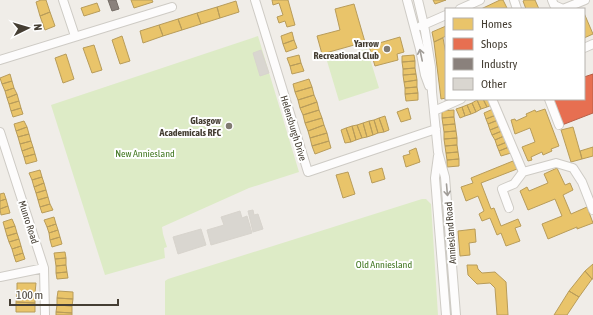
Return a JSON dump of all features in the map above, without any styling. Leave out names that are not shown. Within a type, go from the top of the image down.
[{"type":"street","points":[[63,0],[75,36]]},
{"type":"street","name":"Helensburgh Drive","points":[[255,0],[308,172],[436,129]]},
{"type":"street","name":"Anniesland Road","points":[[407,0],[425,75],[432,92]]},
{"type":"street","name":"Anniesland Road","points":[[418,0],[424,25],[430,67],[436,129],[438,152],[435,178],[446,315]]},
{"type":"street","points":[[462,8],[480,0]]},
{"type":"street","points":[[552,0],[554,5],[561,8]]},
{"type":"street","points":[[565,8],[585,0]]},
{"type":"street","points":[[0,60],[172,7]]},
{"type":"street","points":[[414,28],[445,15]]},
{"type":"street","points":[[434,111],[459,100]]},
{"type":"street","points":[[492,100],[523,172]]},
{"type":"street","points":[[549,100],[559,125]]},
{"type":"street","name":"Munro Road","points":[[0,132],[4,160],[44,268],[45,315]]},
{"type":"street","name":"Anniesland Road","points":[[438,152],[446,177],[456,315]]},
{"type":"street","points":[[509,208],[502,189],[514,184],[523,172],[556,163],[573,168],[582,182],[593,210]]},
{"type":"street","points":[[0,277],[44,268]]},
{"type":"green space","name":"New Anniesland","points":[[258,36],[299,172],[249,188],[162,227],[167,247],[164,248],[165,258],[105,275],[51,105]]},
{"type":"green space","points":[[367,49],[379,88],[339,101],[327,61]]},
{"type":"green space","name":"Old Anniesland","points":[[426,199],[431,204],[438,315],[165,315],[165,281],[168,279]]},
{"type":"building: Homes","points":[[46,0],[50,12],[40,16],[36,2]]},
{"type":"building: Homes","points":[[131,0],[152,0],[153,2],[134,8]]},
{"type":"building: Homes","points":[[272,0],[288,0],[295,25],[287,27],[285,21],[279,23],[277,17],[283,15],[279,3],[273,5]]},
{"type":"building: Homes","points":[[433,0],[446,0],[435,4]]},
{"type":"building: Homes","points":[[503,0],[507,8],[483,8]]},
{"type":"building: Homes","points":[[535,0],[539,8],[526,8],[523,1]]},
{"type":"building: Homes","points":[[236,1],[239,12],[220,18],[217,7]]},
{"type":"building: Homes","points":[[97,3],[100,11],[84,16],[81,8]]},
{"type":"building: Homes","points":[[354,4],[365,42],[322,54],[317,36],[340,30],[335,9]]},
{"type":"building: Homes","points":[[217,7],[220,18],[201,24],[197,13]]},
{"type":"building: Homes","points":[[50,12],[55,26],[45,30],[40,16]]},
{"type":"building: Homes","points":[[197,13],[201,24],[182,30],[178,19]]},
{"type":"building: Homes","points":[[585,15],[593,34],[585,38]]},
{"type":"building: Homes","points":[[178,19],[182,30],[163,36],[159,25]]},
{"type":"building: Homes","points":[[159,25],[163,36],[143,43],[140,31]]},
{"type":"building: Homes","points":[[445,26],[445,36],[434,42],[432,32]]},
{"type":"building: Homes","points":[[292,32],[294,40],[283,44],[281,36]]},
{"type":"building: Homes","points":[[122,36],[130,61],[120,64],[112,40]]},
{"type":"building: Homes","name":"Yarrow Recreational Club","points":[[400,37],[404,52],[397,54],[398,60],[375,66],[369,46]]},
{"type":"building: Homes","points":[[443,38],[445,49],[445,98],[441,99],[434,42]]},
{"type":"building: Homes","points":[[294,40],[297,48],[286,52],[283,44]]},
{"type":"building: Homes","points":[[94,45],[102,70],[92,73],[83,48]]},
{"type":"building: Homes","points":[[66,54],[74,79],[63,83],[55,58]]},
{"type":"building: Homes","points":[[299,55],[301,63],[290,66],[287,58]]},
{"type":"building: Homes","points":[[414,55],[415,61],[402,62],[402,56]]},
{"type":"building: Homes","points":[[415,61],[415,68],[403,69],[402,62]]},
{"type":"building: Homes","points":[[301,63],[304,71],[292,74],[290,66]]},
{"type":"building: Homes","points":[[415,68],[416,74],[403,75],[403,69]]},
{"type":"building: Homes","points":[[10,74],[12,81],[2,84],[0,78]]},
{"type":"building: Homes","points":[[416,74],[417,80],[404,82],[403,75]]},
{"type":"building: Homes","points":[[309,79],[312,87],[295,92],[293,84]]},
{"type":"building: Homes","points":[[417,80],[417,87],[405,88],[404,82]]},
{"type":"building: Homes","points":[[12,81],[14,88],[5,91],[2,84]]},
{"type":"building: Homes","points":[[312,87],[314,95],[298,100],[295,92]]},
{"type":"building: Homes","points":[[417,87],[418,93],[405,94],[405,88]]},
{"type":"building: Homes","points":[[14,88],[17,94],[7,98],[5,91]]},
{"type":"building: Homes","points":[[418,93],[418,100],[406,101],[405,94]]},
{"type":"building: Homes","points":[[17,94],[19,101],[9,104],[7,98]]},
{"type":"building: Homes","points":[[314,95],[317,102],[300,108],[298,100]]},
{"type":"building: Homes","points":[[477,100],[484,100],[487,107],[481,109]]},
{"type":"building: Homes","points":[[477,100],[481,109],[476,112],[472,103]]},
{"type":"building: Homes","points":[[484,100],[490,100],[492,105],[487,107]]},
{"type":"building: Homes","points":[[19,101],[21,108],[11,111],[9,104]]},
{"type":"building: Homes","points":[[317,102],[319,110],[303,115],[300,108]]},
{"type":"building: Homes","points":[[472,103],[476,112],[471,114],[467,105]]},
{"type":"building: Homes","points":[[467,105],[471,114],[465,116],[462,107]]},
{"type":"building: Homes","points":[[462,107],[465,116],[460,118],[456,109]]},
{"type":"building: Homes","points":[[21,108],[23,114],[13,117],[11,111]]},
{"type":"building: Homes","points":[[408,108],[411,119],[401,122],[397,112]]},
{"type":"building: Homes","points":[[493,109],[496,115],[486,119],[484,113]]},
{"type":"building: Homes","points":[[545,109],[559,146],[551,149],[552,151],[543,155],[542,152],[531,157],[532,160],[528,161],[522,147],[535,142],[530,128],[515,134],[511,120],[515,119],[516,121],[535,110],[536,112]]},
{"type":"building: Homes","points":[[319,110],[322,118],[305,123],[303,115]]},
{"type":"building: Homes","points":[[454,110],[454,117],[442,118],[442,111]]},
{"type":"building: Homes","points":[[496,115],[498,120],[488,124],[486,119]]},
{"type":"building: Homes","points":[[385,116],[389,130],[384,132],[379,118]]},
{"type":"building: Homes","points":[[454,117],[455,124],[443,125],[442,118]]},
{"type":"building: Homes","points":[[322,118],[324,125],[308,131],[305,123]]},
{"type":"building: Homes","points":[[379,118],[384,132],[378,133],[374,120]]},
{"type":"building: Homes","points":[[374,120],[378,133],[373,135],[369,121]]},
{"type":"building: Homes","points":[[498,120],[500,126],[490,130],[488,124]]},
{"type":"building: Homes","points":[[24,121],[27,127],[16,131],[14,124]]},
{"type":"building: Homes","points":[[369,121],[373,135],[367,137],[363,123]]},
{"type":"building: Homes","points":[[363,123],[367,137],[362,138],[357,125]]},
{"type":"building: Homes","points":[[455,124],[456,131],[444,132],[443,125]]},
{"type":"building: Homes","points":[[324,125],[327,133],[310,138],[308,131]]},
{"type":"building: Homes","points":[[357,125],[362,138],[356,140],[352,126]]},
{"type":"building: Homes","points":[[352,126],[356,140],[351,142],[346,128]]},
{"type":"building: Homes","points":[[500,126],[502,131],[492,135],[490,130]]},
{"type":"building: Homes","points":[[27,127],[29,134],[18,137],[16,131]]},
{"type":"building: Homes","points":[[573,127],[582,159],[571,162],[561,130]]},
{"type":"building: Homes","points":[[346,128],[351,142],[345,143],[341,130]]},
{"type":"building: Homes","points":[[456,131],[457,138],[444,139],[444,132]]},
{"type":"building: Homes","points":[[502,131],[504,136],[495,140],[492,135]]},
{"type":"building: Homes","points":[[327,133],[329,141],[312,146],[310,138]]},
{"type":"building: Homes","points":[[29,134],[31,141],[20,144],[18,137]]},
{"type":"building: Homes","points":[[504,136],[507,142],[497,146],[495,140]]},
{"type":"building: Homes","points":[[457,138],[457,145],[445,146],[444,139]]},
{"type":"building: Homes","points":[[31,141],[33,147],[22,151],[20,144]]},
{"type":"building: Homes","points":[[329,141],[331,148],[315,154],[312,146]]},
{"type":"building: Homes","points":[[507,142],[509,147],[499,151],[497,146]]},
{"type":"building: Homes","points":[[457,145],[458,152],[446,153],[445,146]]},
{"type":"building: Homes","points":[[33,147],[35,154],[24,157],[22,151]]},
{"type":"building: Homes","points":[[509,147],[511,153],[501,156],[499,151]]},
{"type":"building: Homes","points":[[593,147],[593,156],[582,159],[580,151]]},
{"type":"building: Homes","points":[[416,148],[420,162],[406,167],[403,156],[410,154],[409,151]]},
{"type":"building: Homes","points":[[458,152],[459,159],[447,160],[446,153]]},
{"type":"building: Homes","points":[[35,154],[37,161],[26,164],[24,157]]},
{"type":"building: Homes","points":[[459,159],[459,166],[447,167],[447,160]]},
{"type":"building: Homes","points":[[513,161],[517,169],[481,183],[491,209],[494,208],[501,226],[518,219],[521,226],[515,228],[520,241],[506,246],[501,233],[497,235],[490,218],[482,221],[479,214],[484,211],[478,196],[466,201],[461,187],[473,183],[471,178]]},
{"type":"building: Homes","points":[[382,168],[385,179],[372,183],[369,172]]},
{"type":"building: Homes","points":[[557,168],[565,185],[570,183],[573,190],[563,195],[571,214],[587,207],[593,223],[577,229],[577,227],[548,239],[542,224],[562,216],[555,199],[528,210],[520,191],[527,187],[529,191],[548,183],[544,174]]},
{"type":"building: Homes","points":[[40,170],[42,177],[32,180],[29,173]]},
{"type":"building: Homes","points":[[348,172],[355,194],[343,198],[336,175]]},
{"type":"building: Homes","points":[[42,177],[44,183],[34,187],[32,180]]},
{"type":"building: Homes","points":[[44,183],[46,190],[36,193],[34,187]]},
{"type":"building: Homes","points":[[46,190],[48,197],[38,200],[36,193]]},
{"type":"building: Homes","points":[[4,193],[6,199],[0,201],[0,194]]},
{"type":"building: Homes","points":[[48,197],[50,204],[40,207],[38,200]]},
{"type":"building: Homes","points":[[6,199],[8,206],[0,209],[0,201]]},
{"type":"building: Homes","points":[[50,204],[53,210],[42,213],[40,207]]},
{"type":"building: Homes","points":[[8,206],[10,213],[1,215],[0,209]]},
{"type":"building: Homes","points":[[54,217],[56,224],[47,227],[44,220]]},
{"type":"building: Homes","points":[[12,219],[15,226],[5,229],[3,222]]},
{"type":"building: Homes","points":[[56,224],[58,230],[49,233],[47,227]]},
{"type":"building: Homes","points":[[15,226],[17,233],[7,236],[5,229]]},
{"type":"building: Homes","points":[[475,229],[476,242],[469,243],[470,255],[460,256],[458,231]]},
{"type":"building: Homes","points":[[58,230],[60,237],[50,240],[49,233]]},
{"type":"building: Homes","points":[[17,233],[19,239],[9,242],[7,236]]},
{"type":"building: Homes","points":[[60,237],[62,244],[52,247],[50,240]]},
{"type":"building: Homes","points":[[19,239],[21,246],[12,249],[9,242]]},
{"type":"building: Homes","points":[[21,246],[23,253],[14,256],[12,249]]},
{"type":"building: Homes","points":[[65,252],[66,258],[55,259],[54,253]]},
{"type":"building: Homes","points":[[23,253],[25,259],[16,262],[14,256]]},
{"type":"building: Homes","points":[[66,258],[66,265],[56,266],[55,259]]},
{"type":"building: Homes","points":[[593,264],[593,279],[592,279],[585,271]]},
{"type":"building: Homes","points":[[66,265],[67,272],[56,273],[56,266]]},
{"type":"building: Homes","points":[[467,265],[477,265],[478,269],[482,273],[495,272],[506,282],[508,315],[497,315],[495,288],[490,283],[477,284],[468,275]]},
{"type":"building: Homes","points":[[585,271],[592,279],[579,297],[569,291]]},
{"type":"building: Homes","points":[[67,272],[68,278],[57,279],[56,273]]},
{"type":"building: Homes","points":[[17,283],[36,283],[35,293],[17,293]]},
{"type":"building: Homes","points":[[58,291],[73,292],[73,299],[57,298]]},
{"type":"building: Homes","points":[[569,291],[579,297],[567,315],[554,315]]},
{"type":"building: Homes","points":[[17,293],[35,293],[35,303],[16,302]]},
{"type":"building: Homes","points":[[57,298],[73,299],[72,306],[57,305]]},
{"type":"building: Homes","points":[[16,302],[35,303],[35,312],[16,312]]},
{"type":"building: Homes","points":[[57,305],[72,306],[72,313],[56,312]]},
{"type":"building: Homes","points":[[56,312],[72,313],[72,315],[56,315]]},
{"type":"building: Shops","points":[[593,74],[593,113],[562,125],[552,100],[585,100],[585,77]]},
{"type":"building: Industry","points":[[108,0],[116,0],[119,9],[112,11]]},
{"type":"building: Other","points":[[261,50],[269,73],[260,76],[253,53]]},
{"type":"building: Other","points":[[253,210],[254,215],[258,214],[263,229],[253,232],[248,211]]},
{"type":"building: Other","points":[[240,211],[242,218],[247,216],[252,233],[211,245],[207,230],[224,225],[221,217]]},
{"type":"building: Other","points":[[201,229],[206,245],[178,254],[173,237]]},
{"type":"place","name":"Yarrow Recreational Club","points":[[387,49]]},
{"type":"place","name":"Glasgow Academicals RFC","points":[[229,126]]}]
